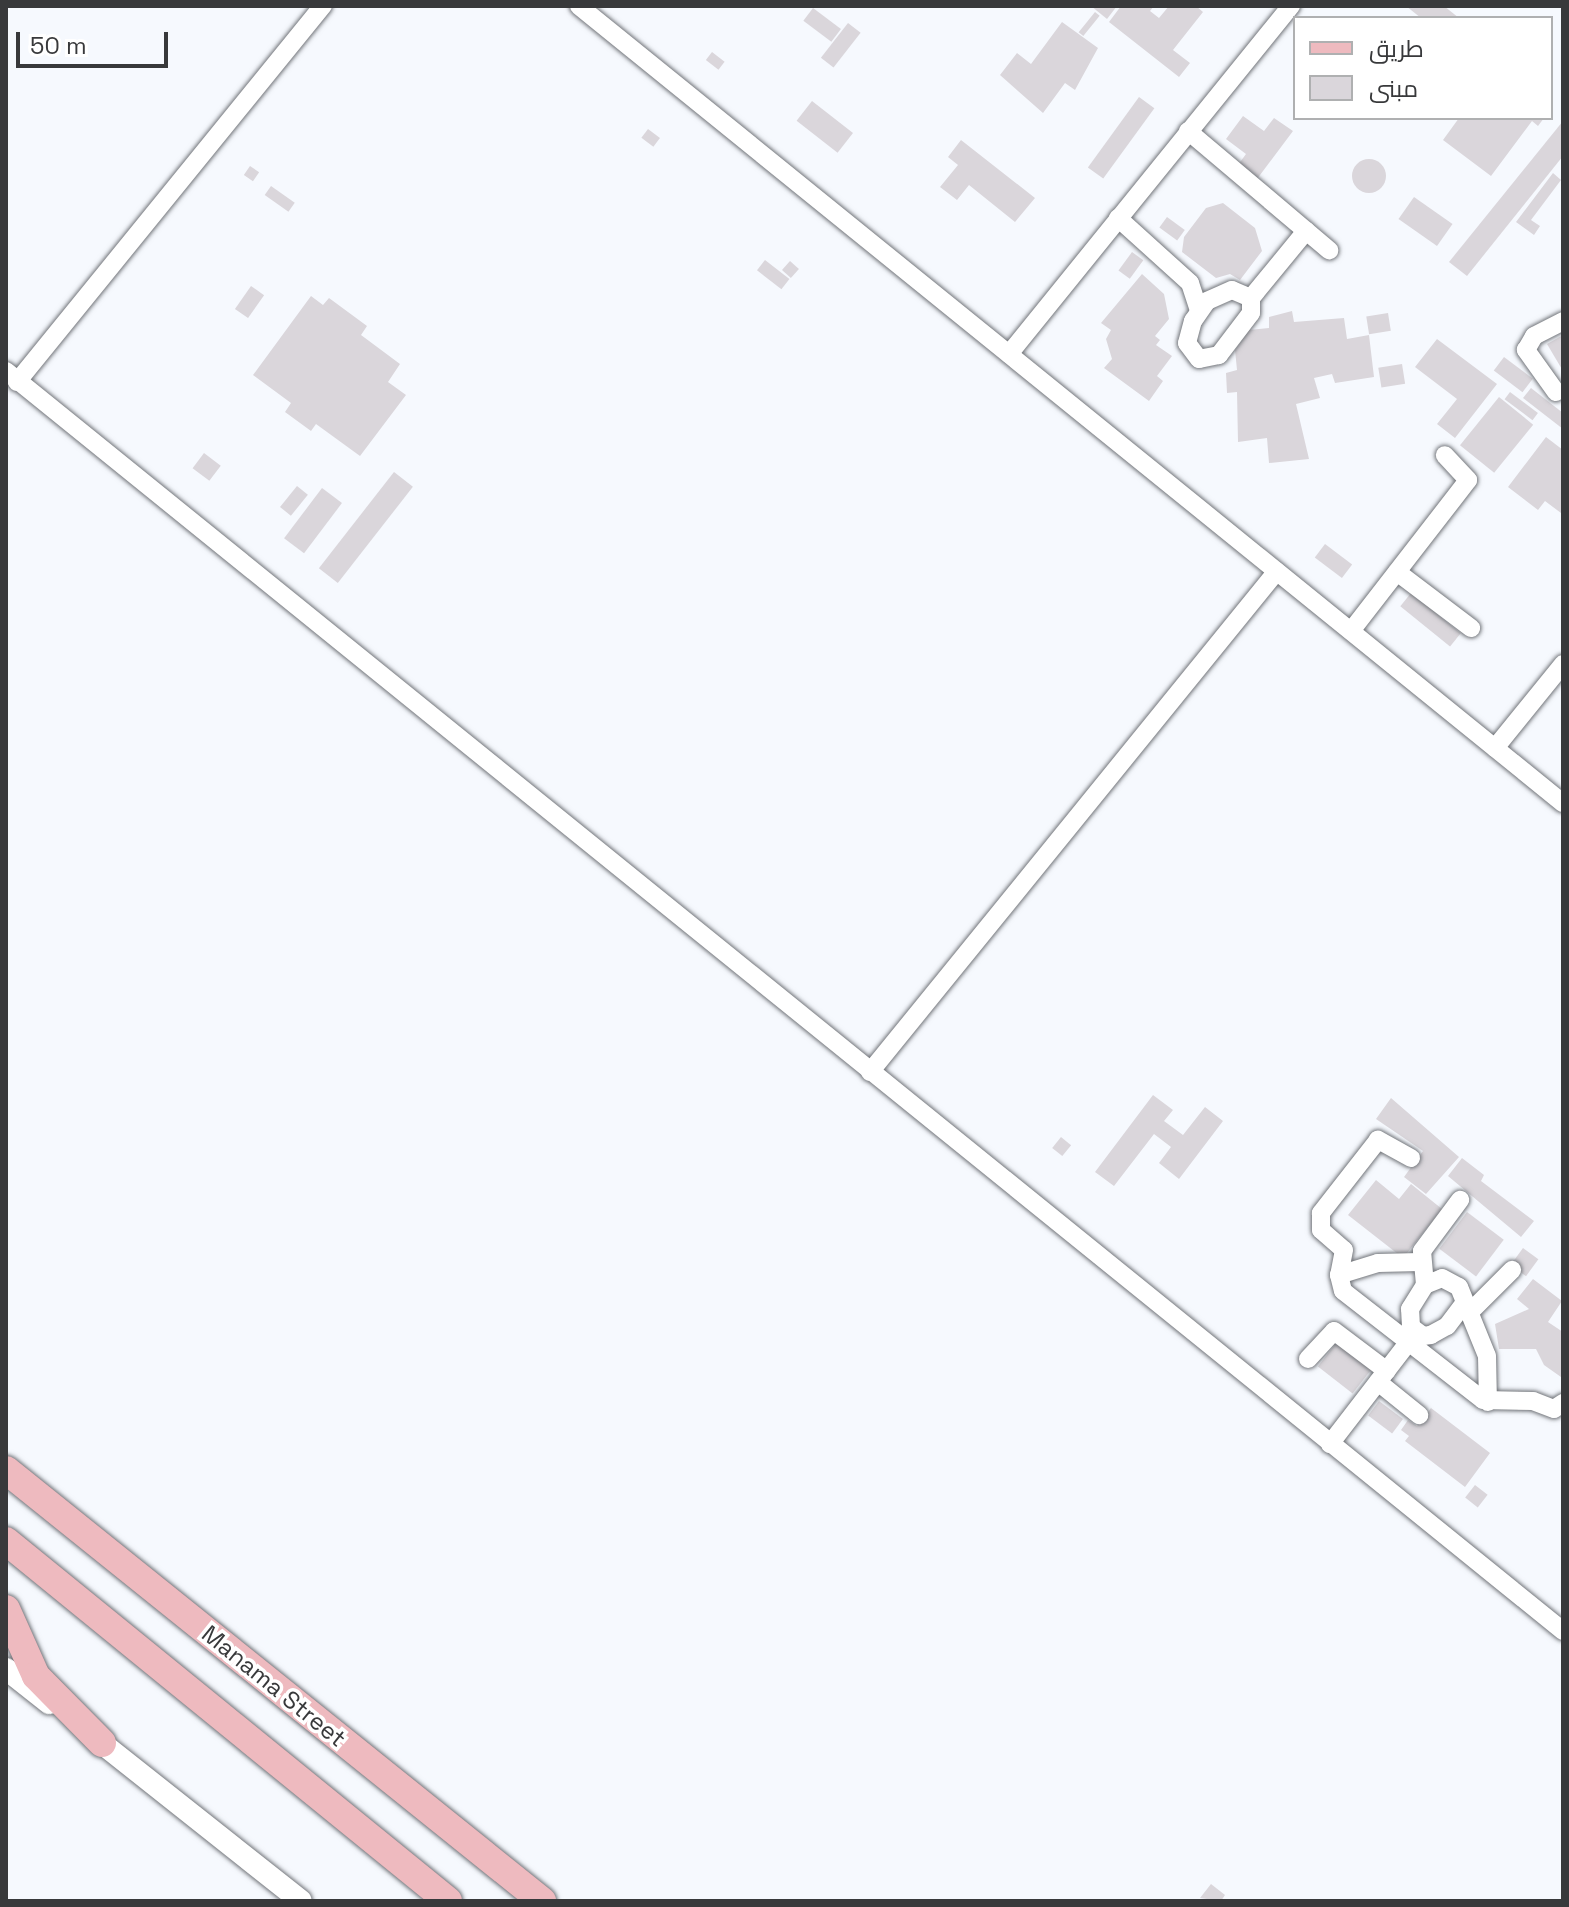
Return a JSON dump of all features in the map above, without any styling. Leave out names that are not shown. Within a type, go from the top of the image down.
[{"type":"main road","name":"Manama Street","points":[[6,1470],[542,1901]]},
{"type":"main road","points":[[6,1541],[448,1901]]},
{"type":"main road","points":[[6,1609],[36,1676],[102,1743]]},
{"type":"street","points":[[323,6],[12,377],[1563,1631]]},
{"type":"street","points":[[579,6],[1563,803]]},
{"type":"street","points":[[1009,354],[1291,6]]},
{"type":"street","points":[[1188,131],[1329,250]]},
{"type":"street","points":[[1118,218],[1190,283],[1199,311]]},
{"type":"street","points":[[1251,298],[1232,290],[1212,298],[1199,311],[1188,335],[1189,349],[1199,359],[1213,359],[1251,313],[1251,298],[1306,231]]},
{"type":"street","points":[[1556,392],[1526,350],[1534,336],[1563,321]]},
{"type":"street","points":[[1351,631],[1468,480],[1445,455]]},
{"type":"street","points":[[870,1072],[1277,571]]},
{"type":"street","points":[[1397,572],[1471,628]]},
{"type":"street","points":[[1495,748],[1563,664]]},
{"type":"street","points":[[1411,1158],[1378,1140],[1321,1213],[1321,1230],[1344,1250],[1339,1275],[1349,1297],[1412,1338],[1488,1402],[1533,1401],[1554,1409],[1563,1403]]},
{"type":"street","points":[[1412,1338],[1410,1309],[1425,1285],[1420,1262],[1460,1200]]},
{"type":"street","points":[[1339,1275],[1378,1263],[1420,1262]]},
{"type":"street","points":[[1330,1444],[1412,1338],[1439,1331],[1512,1270]]},
{"type":"street","points":[[1425,1285],[1452,1281],[1487,1356],[1488,1402]]},
{"type":"street","points":[[1308,1359],[1334,1331],[1419,1415]]},
{"type":"street","points":[[6,1669],[301,1901]]},
{"type":"building","points":[[1091,6],[1117,6],[1107,19]]},
{"type":"building","points":[[1121,6],[1154,6],[1150,11],[1159,18],[1169,6],[1196,6],[1203,12],[1173,50],[1190,63],[1179,77],[1109,22]]},
{"type":"building","points":[[1406,6],[1444,6],[1456,16],[1418,16]]},
{"type":"building","points":[[813,8],[841,29],[831,42],[803,21]]},
{"type":"building","points":[[1095,12],[1100,16],[1083,36],[1079,32]]},
{"type":"building","points":[[1062,22],[1098,48],[1075,90],[1065,83],[1043,113],[1000,75],[1017,53],[1031,64]]},
{"type":"building","points":[[848,23],[861,33],[834,68],[821,58]]},
{"type":"building","points":[[712,52],[725,62],[718,70],[706,60]]},
{"type":"building","points":[[1139,97],[1154,108],[1103,179],[1088,167]]},
{"type":"building","points":[[812,101],[853,133],[838,153],[797,121]]},
{"type":"building","points":[[1243,116],[1264,131],[1274,118],[1293,131],[1257,179],[1238,165],[1246,154],[1226,139]]},
{"type":"building","points":[[1458,120],[1542,120],[1538,126],[1532,121],[1491,176],[1443,140]]},
{"type":"building","points":[[1563,121],[1563,156],[1467,276],[1449,262]]},
{"type":"building","points":[[648,129],[660,138],[653,147],[641,138]]},
{"type":"building","points":[[961,140],[1035,198],[1015,222],[969,185],[957,200],[940,187],[958,165],[948,157]]},
{"type":"building","points":[[1369,159],[1381,164],[1386,176],[1381,188],[1369,193],[1357,188],[1352,176],[1357,164]]},
{"type":"building","points":[[250,166],[259,172],[253,181],[244,175]]},
{"type":"building","points":[[1553,173],[1561,180],[1531,220],[1540,226],[1534,235],[1516,222]]},
{"type":"building","points":[[271,186],[295,203],[288,212],[265,195]]},
{"type":"building","points":[[1414,197],[1453,224],[1437,246],[1399,219]]},
{"type":"building","points":[[1223,203],[1255,228],[1262,251],[1240,280],[1230,274],[1216,278],[1182,252],[1184,237],[1206,208]]},
{"type":"building","points":[[1167,217],[1185,230],[1177,240],[1159,228]]},
{"type":"building","points":[[1132,252],[1143,260],[1130,279],[1118,271]]},
{"type":"building","points":[[765,260],[789,279],[781,289],[757,270]]},
{"type":"building","points":[[790,261],[799,269],[791,278],[782,270]]},
{"type":"building","points":[[1142,274],[1164,294],[1169,319],[1155,336],[1160,340],[1156,345],[1172,356],[1157,376],[1163,381],[1149,401],[1104,368],[1112,359],[1106,339],[1111,330],[1101,323]]},
{"type":"building","points":[[251,286],[264,295],[248,318],[235,309]]},
{"type":"building","points":[[311,296],[323,305],[329,298],[367,326],[361,335],[400,364],[388,382],[406,395],[360,456],[316,424],[311,431],[285,412],[291,403],[253,375]]},
{"type":"building","points":[[1292,311],[1294,322],[1344,318],[1347,339],[1369,335],[1374,377],[1335,383],[1332,374],[1314,378],[1320,398],[1296,404],[1309,459],[1269,463],[1267,438],[1238,442],[1237,392],[1227,393],[1226,373],[1237,370],[1235,350],[1249,330],[1269,328],[1269,317]]},
{"type":"building","points":[[1388,313],[1391,331],[1369,334],[1366,316]]},
{"type":"building","points":[[1563,335],[1563,371],[1547,344]]},
{"type":"building","points":[[1437,339],[1497,384],[1455,438],[1437,424],[1457,399],[1415,367]]},
{"type":"building","points":[[1504,357],[1533,379],[1523,392],[1494,371]]},
{"type":"building","points":[[1402,364],[1405,384],[1381,388],[1378,368]]},
{"type":"building","points":[[1531,388],[1563,413],[1563,429],[1523,398]]},
{"type":"building","points":[[1510,392],[1538,413],[1533,420],[1505,399]]},
{"type":"building","points":[[1499,397],[1533,425],[1494,473],[1460,445]]},
{"type":"building","points":[[1546,437],[1563,450],[1561,513],[1545,501],[1538,510],[1508,487]]},
{"type":"building","points":[[204,453],[221,466],[209,481],[193,468]]},
{"type":"building","points":[[394,472],[413,487],[338,583],[319,568]]},
{"type":"building","points":[[297,486],[308,495],[291,516],[280,507]]},
{"type":"building","points":[[322,488],[342,503],[304,553],[284,538]]},
{"type":"building","points":[[1325,544],[1352,564],[1342,578],[1315,558]]},
{"type":"building","points":[[1411,593],[1461,633],[1450,646],[1400,606]]},
{"type":"building","points":[[1153,1095],[1173,1110],[1164,1121],[1183,1135],[1205,1107],[1223,1121],[1179,1179],[1159,1163],[1171,1147],[1154,1134],[1114,1186],[1095,1172]]},
{"type":"building","points":[[1391,1098],[1459,1157],[1426,1194],[1404,1177],[1423,1151],[1376,1119]]},
{"type":"building","points":[[1061,1137],[1071,1145],[1062,1156],[1052,1148]]},
{"type":"building","points":[[1462,1158],[1484,1175],[1481,1181],[1534,1221],[1521,1237],[1448,1176]]},
{"type":"building","points":[[1376,1180],[1399,1199],[1411,1184],[1442,1209],[1403,1258],[1348,1215]]},
{"type":"building","points":[[1467,1212],[1504,1240],[1476,1276],[1439,1249]]},
{"type":"building","points":[[1523,1248],[1538,1259],[1526,1276],[1511,1265]]},
{"type":"building","points":[[1533,1279],[1562,1301],[1548,1322],[1563,1332],[1561,1377],[1544,1365],[1536,1349],[1499,1349],[1495,1324],[1529,1309],[1517,1299]]},
{"type":"building","points":[[1337,1342],[1372,1369],[1353,1394],[1318,1366]]},
{"type":"building","points":[[1379,1401],[1403,1419],[1392,1433],[1368,1415]]},
{"type":"building","points":[[1431,1408],[1490,1453],[1465,1487],[1405,1441],[1409,1436],[1401,1430],[1408,1420],[1417,1426]]},
{"type":"building","points":[[1475,1485],[1488,1495],[1478,1507],[1465,1498]]},
{"type":"building","points":[[1211,1884],[1225,1895],[1221,1901],[1200,1898]]}]
